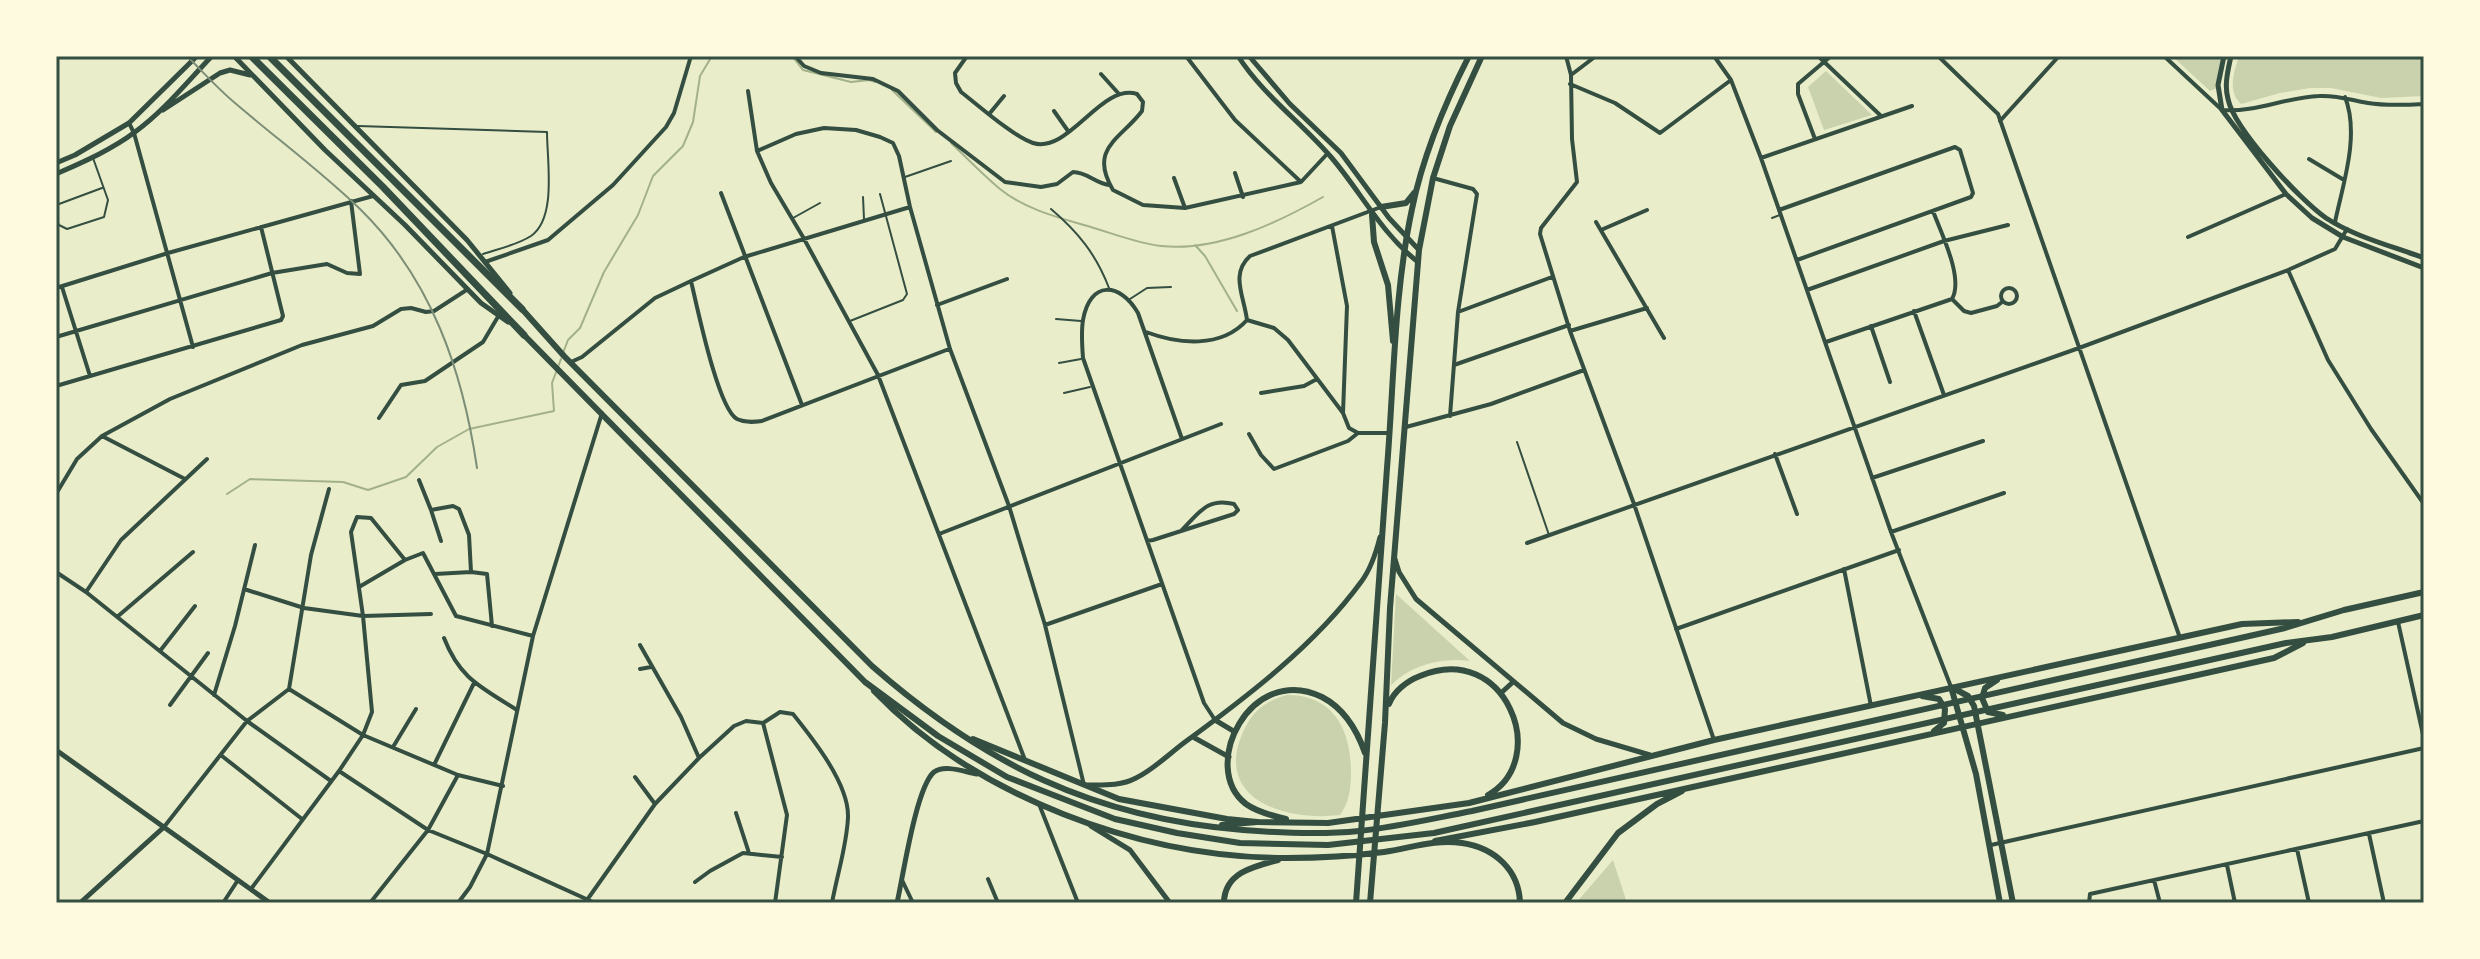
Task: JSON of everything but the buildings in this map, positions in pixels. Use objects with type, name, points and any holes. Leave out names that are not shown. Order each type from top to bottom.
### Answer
[{"type":"highway","points":[[251,56],[383,187],[524,335]]},
{"type":"highway","points":[[269,56],[522,309]]},
{"type":"main road","points":[[56,163],[129,123],[197,56]]},
{"type":"main road","points":[[56,174],[93,158],[134,133],[212,56]]},
{"type":"main road","points":[[234,56],[468,289],[524,335],[899,717],[931,743],[977,774],[1083,822],[1178,846],[1287,858]]},
{"type":"main road","points":[[287,56],[479,255],[564,356],[872,666],[906,696],[990,754],[1025,773],[1078,795],[1137,815],[1202,827],[1273,832],[1357,831],[1386,827],[1472,811],[2277,629],[2424,592]]},
{"type":"main road","points":[[1238,56],[1255,80],[1328,153],[1371,214],[1418,262]]},
{"type":"main road","points":[[1249,56],[1290,104],[1335,146],[1381,207],[1419,250]]},
{"type":"main road","points":[[1356,903],[1357,849],[1395,354],[1407,237],[1418,187],[1443,109],[1469,56]]},
{"type":"main road","points":[[1370,903],[1419,250],[1433,178],[1458,104],[1482,56]]},
{"type":"main road","points":[[2224,56],[2218,85],[2222,110],[2286,194],[2312,218],[2343,237],[2424,268]]},
{"type":"main road","points":[[2231,56],[2226,92],[2232,111],[2287,184],[2309,205],[2347,229],[2424,258]]},
{"type":"main road","points":[[155,115],[220,73],[237,71],[254,77]]},
{"type":"main road","points":[[1328,153],[1335,146]]},
{"type":"main road","points":[[1381,207],[1406,203],[1418,187]]},
{"type":"main road","points":[[1371,214],[1374,242],[1388,285],[1395,354]]},
{"type":"main road","points":[[1084,785],[1117,785],[1135,779],[1215,720],[1331,619],[1371,566],[1382,529]]},
{"type":"main road","points":[[1394,556],[1399,572],[1416,599],[1513,682],[1578,732],[1650,755]]},
{"type":"main road","points":[[1224,903],[1226,888],[1249,867],[1434,833],[2281,644],[2303,643],[2424,615]]},
{"type":"main road","points":[[1202,827],[1257,822],[1328,823],[1478,800],[1714,740],[2242,624],[2306,622]]},
{"type":"main road","points":[[865,682],[938,736],[1007,777],[1115,819],[1201,837],[1385,852],[2274,658],[2303,643]]},
{"type":"main road","points":[[1385,723],[1390,700],[1413,679],[1429,673],[1467,670],[1489,680],[1501,693],[1515,727],[1516,758],[1500,786],[1478,800]]},
{"type":"main road","points":[[2003,676],[1985,688],[1983,703],[1994,715],[2015,716]]},
{"type":"main road","points":[[1501,693],[1513,682]]},
{"type":"main road","points":[[1951,687],[1968,696],[1974,706],[2013,903]]},
{"type":"main road","points":[[1951,687],[1976,774],[2000,903]]},
{"type":"main road","points":[[1301,822],[1275,817],[1247,805],[1239,797],[1233,784],[1229,757],[1235,732],[1244,715],[1259,701],[1285,689],[1326,699],[1346,716],[1360,737],[1366,756]]},
{"type":"main road","points":[[1917,695],[1943,701],[1946,712],[1944,723],[1924,736]]},
{"type":"main road","points":[[1215,720],[1235,732]]},
{"type":"main road","points":[[958,733],[1119,799],[1257,822]]},
{"type":"main road","points":[[1193,737],[1229,757]]},
{"type":"main road","points":[[56,750],[270,903]]},
{"type":"main road","points":[[897,903],[918,807],[928,781],[942,769],[977,774]]},
{"type":"main road","points":[[1565,903],[1618,833],[1657,804],[1692,787]]},
{"type":"main road","points":[[1083,822],[1130,850],[1170,903]]},
{"type":"main road","points":[[80,903],[164,827]]},
{"type":"main road","points":[[1435,841],[1473,845],[1499,858],[1513,873],[1519,888],[1520,903]]},
{"type":"street","points":[[485,262],[548,240],[613,185],[666,127],[674,113],[691,56]]},
{"type":"street","points":[[795,56],[804,66],[821,73],[873,79],[891,86],[937,130],[1005,182],[1041,187],[1057,184],[1073,172],[1081,172],[1143,205],[1185,208],[1301,182],[1328,153]]},
{"type":"street","points":[[967,56],[955,73],[961,92],[1020,136],[1036,144],[1051,143],[1119,94],[1137,94],[1143,107],[1140,115],[1109,144],[1105,159],[1109,185]]},
{"type":"street","points":[[1186,56],[1235,120],[1301,182]]},
{"type":"street","points":[[1566,56],[1571,75],[1572,139],[1577,182],[1539,231],[1569,328],[1634,504],[1714,740]]},
{"type":"street","points":[[1571,75],[1596,56]]},
{"type":"street","points":[[1714,56],[1731,80],[1761,158],[1891,532],[1951,687]]},
{"type":"street","points":[[1818,56],[1880,116]]},
{"type":"street","points":[[1815,139],[1798,94],[1798,84],[1831,56]]},
{"type":"street","points":[[1938,56],[1992,105],[2000,121],[2180,638]]},
{"type":"street","points":[[1946,63],[1953,56]]},
{"type":"street","points":[[2000,121],[2059,56]]},
{"type":"street","points":[[2164,56],[2222,110],[2232,111],[2295,98],[2345,97],[2368,103],[2424,104]]},
{"type":"street","points":[[1101,74],[1119,94]]},
{"type":"street","points":[[1570,84],[1615,103],[1660,133],[1731,80]]},
{"type":"street","points":[[748,91],[757,151],[790,219],[803,237],[878,375],[1025,760]]},
{"type":"street","points":[[990,113],[1004,96]]},
{"type":"street","points":[[2335,222],[2351,125],[2345,97]]},
{"type":"street","points":[[1761,158],[1912,106]]},
{"type":"street","points":[[1054,111],[1068,131]]},
{"type":"street","points":[[129,123],[193,347]]},
{"type":"street","points":[[757,151],[796,134],[824,128],[856,130],[893,143],[950,349],[1009,506],[1045,625],[1084,785]]},
{"type":"street","points":[[1780,212],[1955,147],[1960,150],[1973,193],[1971,197],[1797,260]]},
{"type":"street","points":[[2309,159],[2344,180]]},
{"type":"street","points":[[1235,173],[1243,197]]},
{"type":"street","points":[[1174,178],[1185,208]]},
{"type":"street","points":[[1433,178],[1473,189],[1477,194],[1458,312],[1450,416]]},
{"type":"street","points":[[721,193],[802,405]]},
{"type":"street","points":[[2188,237],[2286,194]]},
{"type":"street","points":[[90,376],[59,287],[373,196]]},
{"type":"street","points":[[56,337],[272,273],[327,264],[347,273],[362,274],[351,201]]},
{"type":"street","points":[[571,362],[582,357],[655,298],[691,281],[744,257],[803,237],[910,207]]},
{"type":"street","points":[[1247,320],[1239,287],[1239,272],[1250,256],[1371,214],[1381,207]]},
{"type":"street","points":[[1601,230],[1647,210]]},
{"type":"street","points":[[1825,342],[1952,299],[1957,291],[1956,278],[1933,211]]},
{"type":"street","points":[[1596,222],[1664,338]]},
{"type":"street","points":[[1807,290],[1944,241],[2008,225]]},
{"type":"street","points":[[1332,226],[1347,306],[1343,413]]},
{"type":"street","points":[[56,386],[283,318],[261,227]]},
{"type":"street","points":[[1527,543],[2079,348],[2288,270],[2335,249],[2347,229]]},
{"type":"street","points":[[2288,270],[2328,360],[2371,429],[2424,504]]},
{"type":"street","points":[[1458,312],[1552,277]]},
{"type":"street","points":[[937,305],[1007,279]]},
{"type":"street","points":[[691,281],[723,401],[737,419],[749,423],[762,421],[950,349]]},
{"type":"street","points":[[56,494],[77,459],[102,436],[170,399],[302,345],[373,326],[401,309],[434,311],[468,289]]},
{"type":"street","points":[[2004,289],[2014,290],[2017,297],[2015,302],[2010,305],[2002,302],[2004,289]]},
{"type":"street","points":[[1182,439],[1146,332],[1130,299],[1120,291],[1098,291],[1090,299],[1082,321],[1083,358],[1204,703],[1215,720]]},
{"type":"street","points":[[1952,299],[1964,311],[1971,313],[2002,302]]},
{"type":"street","points":[[1454,365],[1569,328],[1647,308]]},
{"type":"street","points":[[1914,311],[1944,396]]},
{"type":"street","points":[[379,418],[401,385],[425,381],[483,342],[499,315]]},
{"type":"street","points":[[1146,332],[1198,343],[1239,328],[1247,320]]},
{"type":"street","points":[[1247,320],[1274,328],[1288,340],[1343,413],[1349,428],[1358,433],[1390,433]]},
{"type":"street","points":[[1871,326],[1890,382]]},
{"type":"street","points":[[1406,427],[1450,416],[1584,370]]},
{"type":"street","points":[[1261,393],[1304,386],[1317,379]]},
{"type":"street","points":[[458,903],[487,854],[533,636],[602,413]]},
{"type":"street","points":[[939,534],[1221,424]]},
{"type":"street","points":[[1249,434],[1261,455],[1274,469],[1348,441],[1358,433]]},
{"type":"street","points":[[102,436],[185,479]]},
{"type":"street","points":[[1872,478],[1983,441]]},
{"type":"street","points":[[1775,454],[1797,514]]},
{"type":"street","points":[[86,592],[121,540],[207,459]]},
{"type":"street","points":[[419,480],[441,541]]},
{"type":"street","points":[[164,827],[247,721],[289,689],[311,555],[329,489]]},
{"type":"street","points":[[1891,532],[2004,493]]},
{"type":"street","points":[[1146,542],[1181,531],[1234,514],[1238,510],[1234,504],[1221,501],[1212,503],[1181,531]]},
{"type":"street","points":[[431,510],[453,506],[459,509],[469,535],[471,572]]},
{"type":"street","points":[[251,889],[339,771],[363,735],[372,712],[351,532],[357,517],[371,518],[405,560]]},
{"type":"street","points":[[214,695],[255,545]]},
{"type":"street","points":[[1676,629],[1899,550]]},
{"type":"street","points":[[117,617],[193,552]]},
{"type":"street","points":[[359,587],[422,552],[456,616],[533,636]]},
{"type":"street","points":[[1844,569],[1871,706]]},
{"type":"street","points":[[56,572],[86,592],[247,721],[331,781]]},
{"type":"street","points":[[434,575],[487,574],[492,626]]},
{"type":"street","points":[[1045,625],[1162,584]]},
{"type":"street","points":[[244,589],[304,608],[363,616],[431,614]]},
{"type":"street","points":[[160,652],[195,606]]},
{"type":"street","points":[[2398,622],[2424,739]]},
{"type":"street","points":[[444,638],[453,660],[474,683],[517,710]]},
{"type":"street","points":[[640,645],[681,717],[699,758]]},
{"type":"street","points":[[170,705],[208,653]]},
{"type":"street","points":[[640,669],[651,667]]},
{"type":"street","points":[[434,765],[474,683]]},
{"type":"street","points":[[289,689],[363,735],[458,775],[503,786]]},
{"type":"street","points":[[393,747],[416,709]]},
{"type":"street","points":[[587,900],[655,804],[699,758],[734,726],[746,721],[763,723],[780,712],[793,714],[815,741],[834,773],[847,805],[847,826],[832,903]]},
{"type":"street","points":[[763,723],[787,815],[775,903]]},
{"type":"street","points":[[1988,845],[2424,748]]},
{"type":"street","points":[[221,755],[302,819]]},
{"type":"street","points":[[339,771],[428,830],[595,903]]},
{"type":"street","points":[[370,903],[428,830],[458,775]]},
{"type":"street","points":[[635,777],[655,804]]},
{"type":"street","points":[[1039,804],[1078,903]]},
{"type":"street","points":[[736,813],[749,853]]},
{"type":"street","points":[[2088,901],[2090,894],[2424,821]]},
{"type":"street","points":[[2369,834],[2384,903]]},
{"type":"street","points":[[2297,849],[2309,903]]},
{"type":"street","points":[[695,882],[733,858],[749,853],[782,857]]},
{"type":"street","points":[[2227,865],[2235,903]]},
{"type":"street","points":[[988,879],[998,903]]},
{"type":"street","points":[[223,903],[238,880]]},
{"type":"street","points":[[902,880],[913,903]]},
{"type":"street","points":[[2154,880],[2160,903]]},
{"type":"lane","points":[[353,126],[547,132],[548,204],[543,222],[523,240],[479,255]]},
{"type":"lane","points":[[56,217],[59,225],[67,229],[104,217],[108,200],[93,158]]},
{"type":"lane","points":[[904,178],[951,161]]},
{"type":"lane","points":[[1759,182],[1768,179]]},
{"type":"lane","points":[[56,207],[104,188]]},
{"type":"lane","points":[[849,321],[903,300],[907,294],[880,194]]},
{"type":"lane","points":[[863,197],[864,220]]},
{"type":"lane","points":[[790,219],[820,203]]},
{"type":"lane","points":[[1051,209],[1072,226],[1089,246],[1099,261],[1109,289]]},
{"type":"lane","points":[[1772,218],[1780,212]]},
{"type":"lane","points":[[1130,299],[1147,288],[1171,287]]},
{"type":"lane","points":[[1056,319],[1082,321]]},
{"type":"lane","points":[[1059,363],[1083,358]]},
{"type":"lane","points":[[1064,393],[1092,386]]},
{"type":"lane","points":[[1517,442],[1549,535]]},
{"type":"green space","points":[[2172,56],[2224,56],[2217,88],[2210,91]]},
{"type":"green space","points":[[2239,56],[2424,56],[2424,96],[2381,98],[2331,88],[2310,88],[2241,104],[2233,87]]},
{"type":"green space","points":[[1826,71],[1872,115],[1824,130],[1808,87]]},
{"type":"green space","points":[[1396,594],[1470,661],[1449,660],[1428,664],[1408,672],[1391,685]]},
{"type":"green space","points":[[1287,695],[1317,701],[1328,708],[1343,729],[1348,743],[1351,779],[1340,815],[1318,816],[1276,809],[1258,800],[1245,788],[1237,772],[1237,752],[1249,721],[1262,706]]},
{"type":"green space","points":[[1613,860],[1627,903],[1576,903]]},
{"type":"waterway","points":[[563,353],[568,340],[580,328],[604,272],[638,215],[653,176],[683,146],[693,122],[700,76],[712,56]]},
{"type":"waterway","points":[[792,56],[803,70],[851,82],[875,82]]},
{"type":"waterway","points":[[892,90],[936,132]]},
{"type":"waterway","points":[[951,143],[1000,189],[1029,207],[1122,237],[1161,246],[1203,245],[1246,234],[1323,197]]},
{"type":"waterway","points":[[1195,245],[1205,256],[1237,311]]},
{"type":"waterway","points":[[227,494],[250,479],[343,482],[368,490],[406,477],[437,447],[469,429],[554,411],[552,383],[561,359]]},
{"type":"railway","points":[[187,56],[229,98],[361,210],[407,266],[425,297],[453,363],[477,468]]}]
